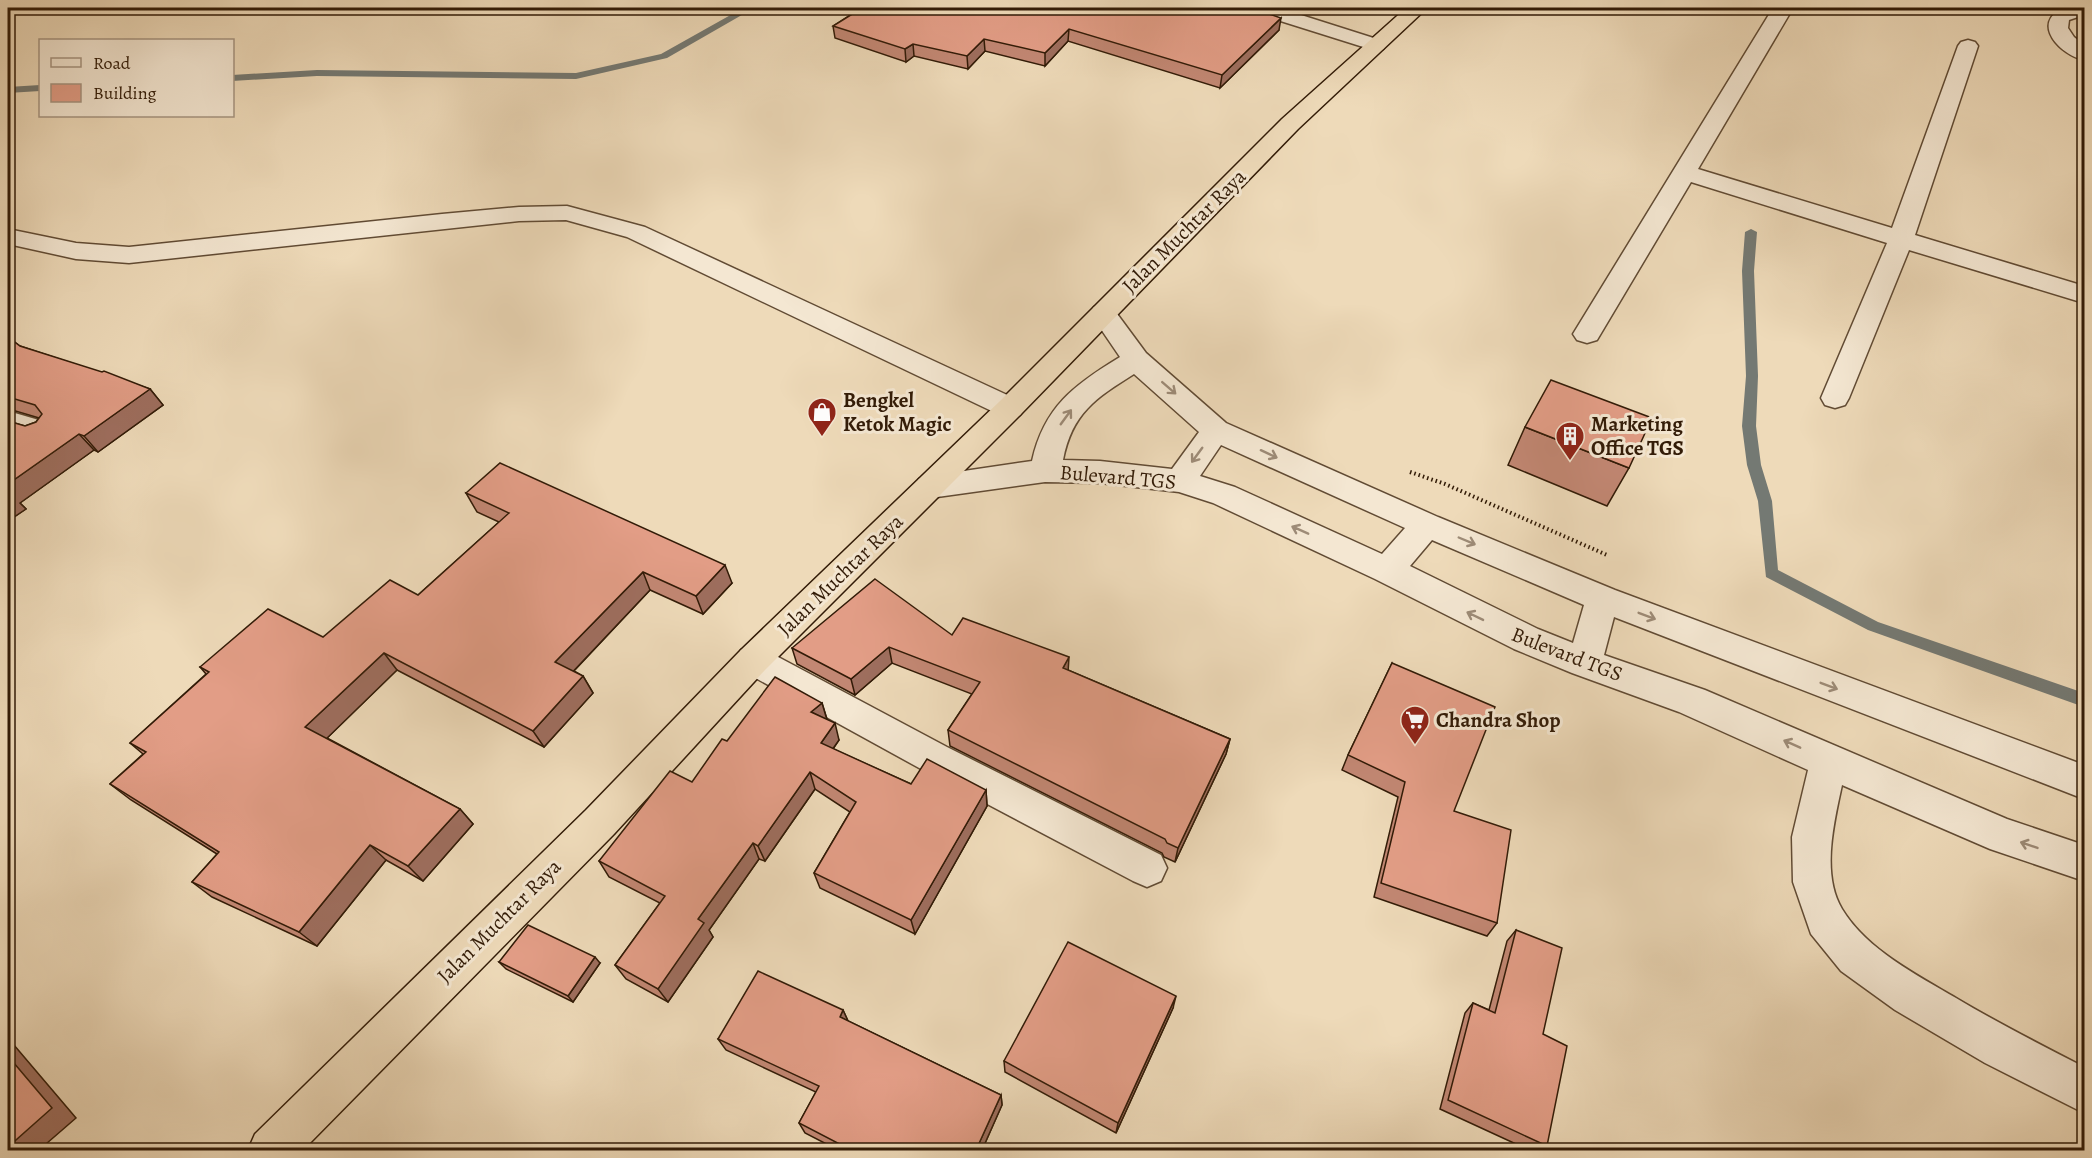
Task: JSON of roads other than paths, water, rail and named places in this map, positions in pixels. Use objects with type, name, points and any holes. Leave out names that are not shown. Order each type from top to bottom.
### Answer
[{"type":"highway","name":"Jalan Muchtar Raya","points":[[271,1150],[600,822],[753,660],[930,488],[1290,124],[1417,8]]},
{"type":"street","points":[[1215,8],[1273,12],[1376,45]]},
{"type":"street","points":[[1587,334],[1783,8]]},
{"type":"street","points":[[2079,9],[2067,13],[2059,19],[2056,26],[2058,33],[2066,42],[2085,54]]},
{"type":"street","points":[[1835,398],[1901,239],[1968,46]]},
{"type":"street","points":[[1684,172],[2085,295]]},
{"type":"street","points":[[8,237],[76,251],[129,255],[431,222],[519,214],[567,213],[636,232],[1010,408]]},
{"type":"street","points":[[1103,313],[1137,360],[1216,430],[1427,525],[1603,599],[2085,782]]},
{"type":"street","name":"Bulevard TGS","points":[[1045,471],[1055,433],[1068,413],[1106,378],[1137,360]]},
{"type":"street","points":[[8,421],[39,430]]},
{"type":"street","points":[[1180,481],[1216,430]]},
{"type":"street","name":"Bulevard TGS","points":[[930,488],[1005,475],[1045,471],[1100,472],[1180,481],[1224,495],[1387,570],[1472,614],[1584,663],[1692,701],[1932,807],[2004,836],[2085,863]]},
{"type":"street","points":[[1387,570],[1427,525]]},
{"type":"street","points":[[1584,663],[1603,599]]},
{"type":"street","points":[[753,660],[934,758],[1147,867]]},
{"type":"street","points":[[1829,760],[1811,837],[1813,882],[1825,920],[1856,957],[1910,995],[2000,1048],[2085,1091]]},
{"type":"waterway","points":[[234,78],[317,73],[576,76],[664,56],[749,8]]},
{"type":"waterway","points":[[8,90],[39,88]]},
{"type":"waterway","points":[[1751,232],[1748,271],[1752,376],[1749,426],[1754,465],[1765,501],[1771,573],[1873,626],[2084,700]]},
{"type":"place","name":"Bengkel Ketok Magic","points":[[822,438]]},
{"type":"place","name":"Marketing Office TGS","points":[[1570,462]]},
{"type":"place","name":"Chandra Shop","points":[[1415,746]]}]
